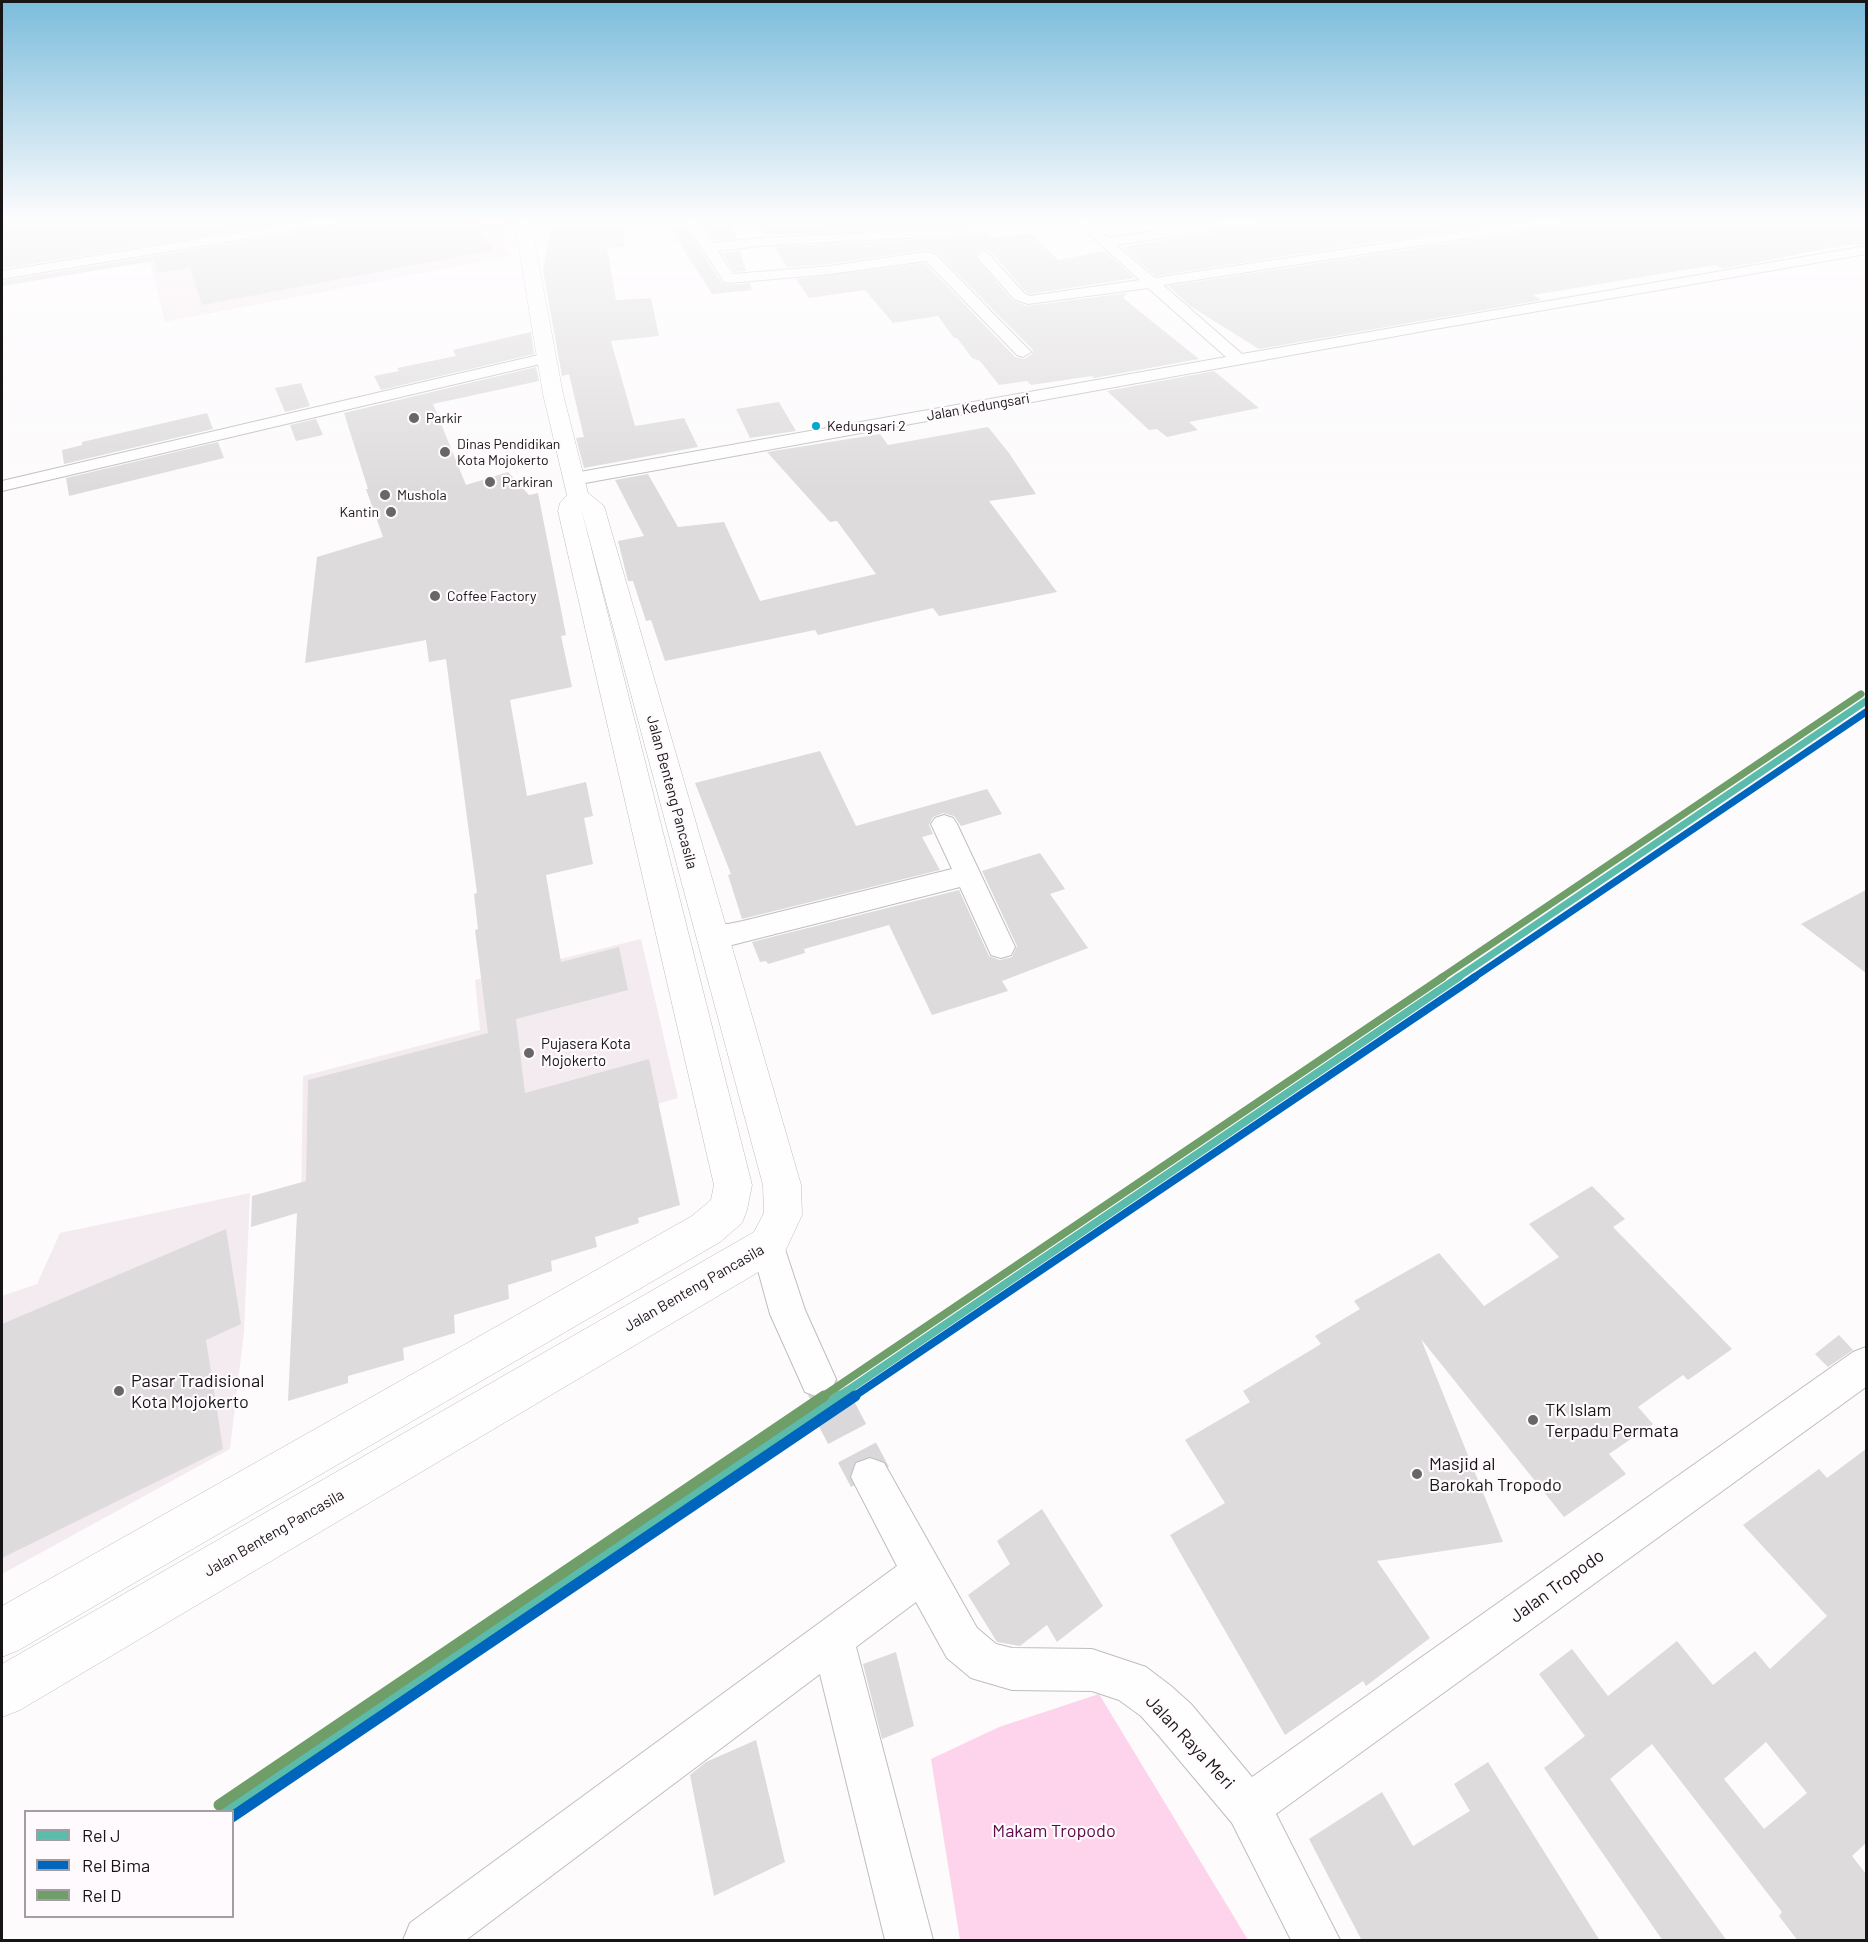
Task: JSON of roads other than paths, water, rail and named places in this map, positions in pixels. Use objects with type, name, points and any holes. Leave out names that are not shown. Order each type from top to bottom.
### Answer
[{"type":"street","name":"Jalan Benteng Pancasila","points":[[2,1633],[706,1229],[728,1210],[733,1185],[693,939],[650,712],[593,506],[576,488],[553,394],[538,309]]},
{"type":"street","points":[[981,309],[1023,352]]},
{"type":"street","points":[[1180,309],[1239,360]]},
{"type":"street","name":"Jalan Kedungsari","points":[[576,488],[1239,360],[1532,309]]},
{"type":"street","points":[[2,486],[547,358]]},
{"type":"street","name":"Jalan Benteng Pancasila","points":[[2,1692],[768,1245],[783,1215],[782,1185],[693,939],[620,718],[569,511],[576,488]]},
{"type":"street","points":[[620,718],[650,712]]},
{"type":"street","points":[[944,824],[1001,947]]},
{"type":"street","points":[[693,939],[743,932],[967,875]]},
{"type":"street","points":[[768,1245],[788,1314],[818,1378]]},
{"type":"street","name":"Jalan Tropodo","points":[[1248,1807],[1866,1365]]},
{"type":"street","name":"Jalan Raya Meri","points":[[870,1478],[962,1643],[986,1663],[1012,1670],[1092,1670],[1131,1682],[1156,1701],[1248,1807],[1316,1941]]},
{"type":"street","points":[[427,1941],[921,1573]]},
{"type":"street","points":[[833,1640],[909,1941]]},
{"type":"tunnel","points":[[818,1379],[828,1397]]},
{"type":"tunnel","points":[[827,1396],[870,1477]]},
{"type":"rail line","name":"D","points":[[219,1805],[1861,694]]},
{"type":"rail line","name":"J","points":[[228,1810],[1866,701]]},
{"type":"rail line","name":"Bima","points":[[234,1816],[1866,712]]},
{"type":"place","name":"Parkir","points":[[414,418]]},
{"type":"place","name":"Kedungsari 2","points":[[816,426]]},
{"type":"place","name":"Dinas Pendidikan Kota Mojokerto","points":[[445,452]]},
{"type":"place","name":"Parkiran","points":[[490,482]]},
{"type":"place","name":"Mushola","points":[[385,495]]},
{"type":"place","name":"Kantin","points":[[391,512]]},
{"type":"place","name":"Coffee Factory","points":[[435,596]]},
{"type":"place","name":"Pujasera Kota Mojokerto","points":[[529,1053]]},
{"type":"place","name":"Pasar Tradisional Kota Mojokerto","points":[[119,1391]]},
{"type":"place","name":"TK Islam Terpadu Permata","points":[[1533,1420]]},
{"type":"place","name":"Masjid al Barokah Tropodo","points":[[1417,1474]]},
{"type":"park label","name":"Makam Tropodo","points":[[1054,1831]]}]
